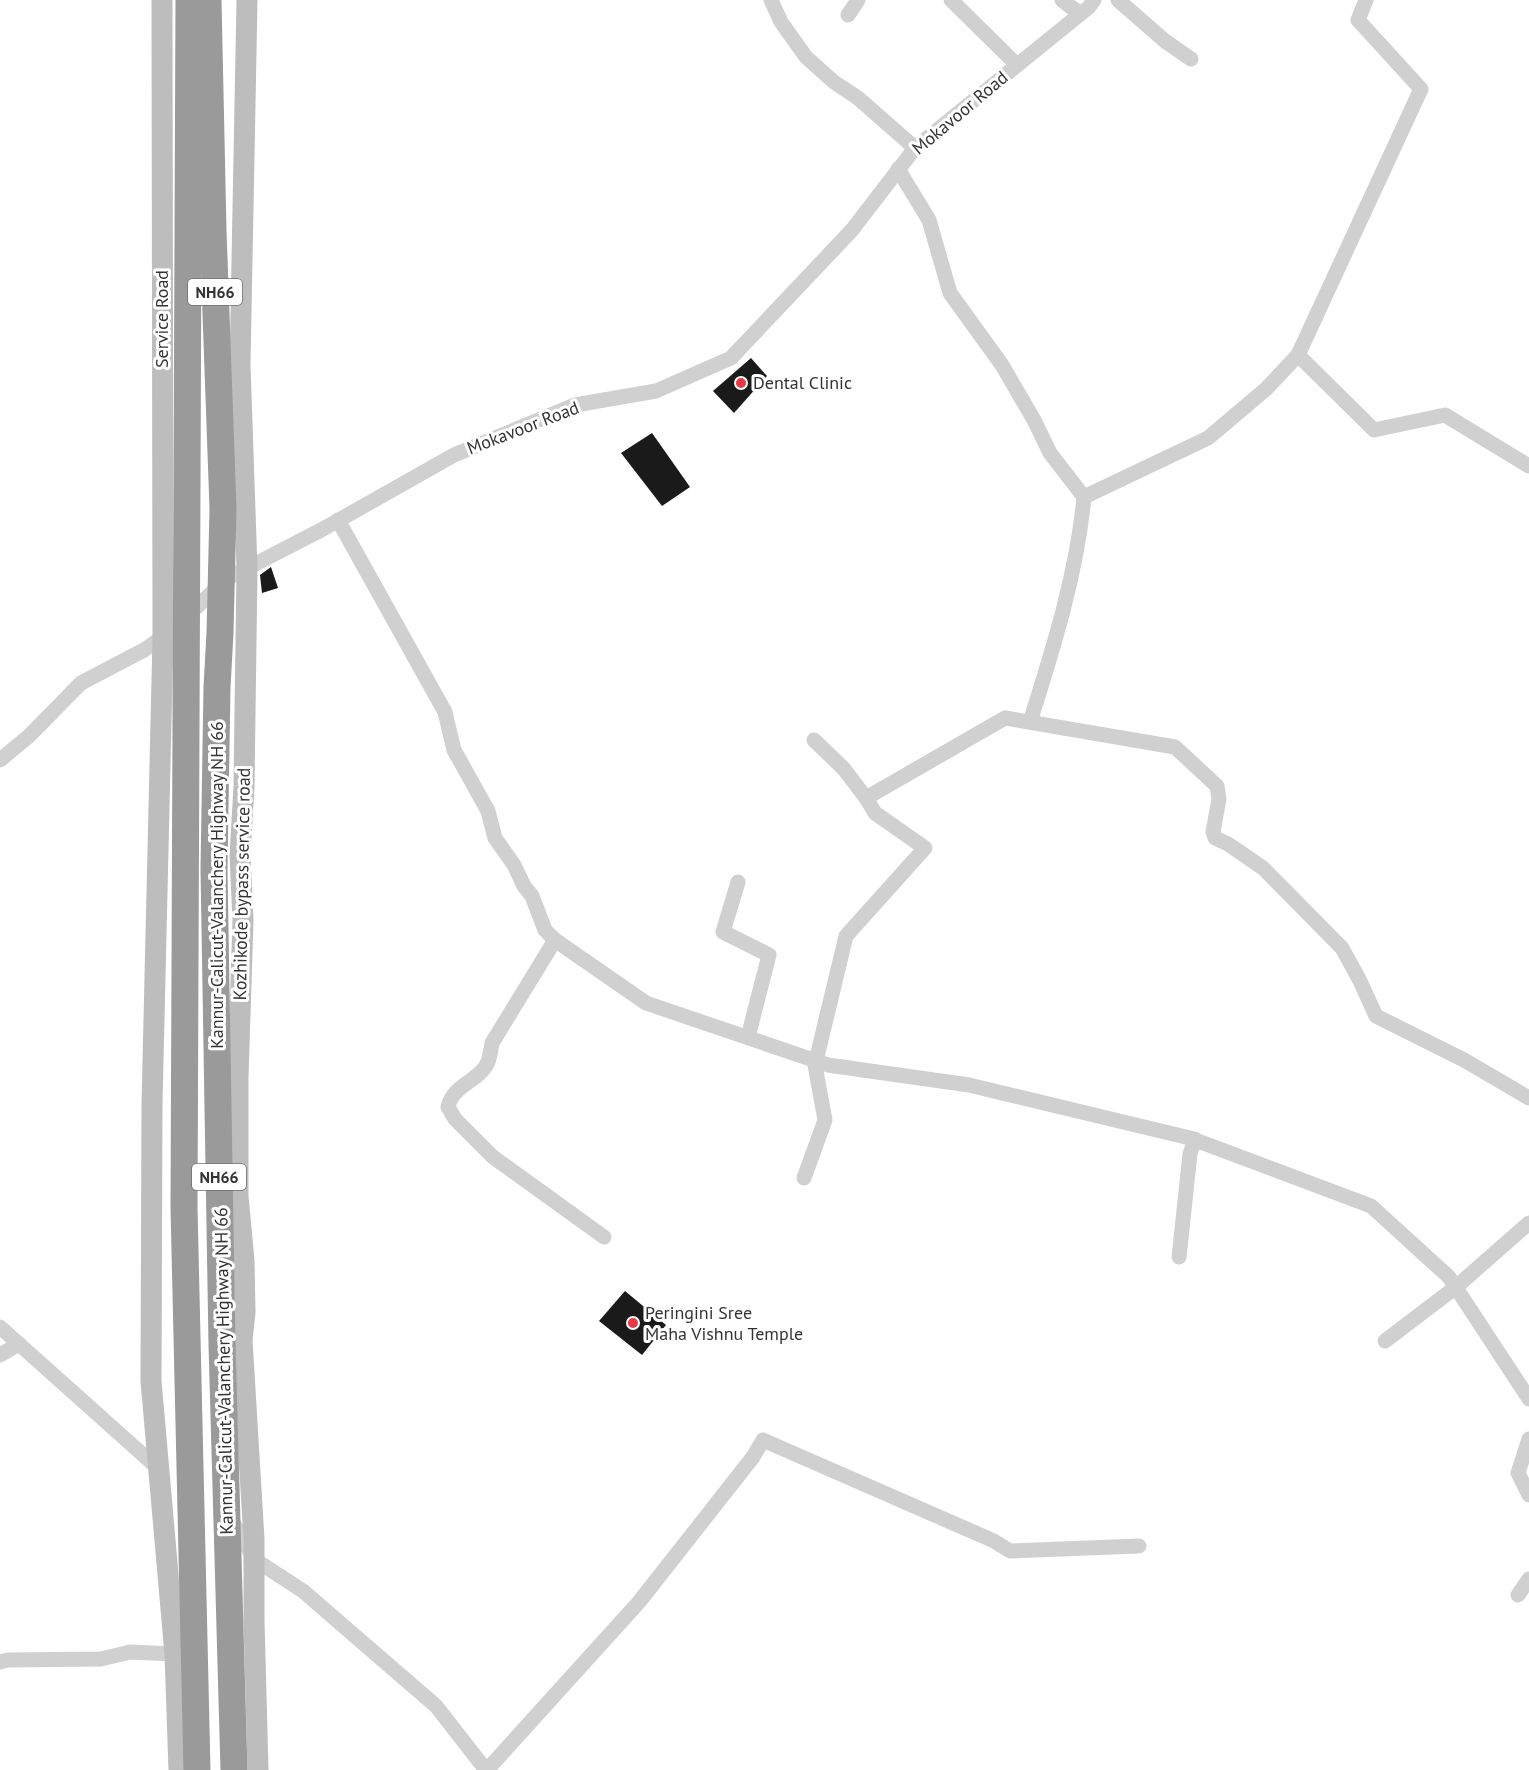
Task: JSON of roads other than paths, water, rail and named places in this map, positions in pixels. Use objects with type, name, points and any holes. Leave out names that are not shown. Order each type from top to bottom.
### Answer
[{"type":"highway","points":[[189,0],[184,1208],[197,1770]]},
{"type":"highway","name":"Kannur-Calicut-Valanchery Highway NH 66","points":[[208,0],[223,509],[214,869],[222,1334],[234,1770]]},
{"type":"street","name":"Service Road","points":[[162,0],[163,638],[152,1104],[151,1381],[176,1654],[179,1770]]},
{"type":"street","name":"Kozhikode bypass service road","points":[[247,0],[240,365],[248,569],[244,786],[240,856],[243,920],[238,1078],[238,1196],[244,1261],[245,1312],[242,1340],[254,1559]]},
{"type":"street","points":[[771,0],[781,22],[806,57],[834,82],[858,98],[915,148]]},
{"type":"street","points":[[848,15],[858,0]]},
{"type":"street","points":[[951,0],[1017,65]]},
{"type":"street","points":[[1062,0],[1080,14]]},
{"type":"street","name":"Mokavoor Road","points":[[0,760],[29,736],[81,683],[163,638],[221,584],[454,455],[574,405],[656,391],[731,358],[852,230],[915,148],[1080,14],[1094,0]]},
{"type":"street","points":[[1118,0],[1191,59]]},
{"type":"street","points":[[1084,497],[1209,438],[1266,389],[1298,355],[1421,90],[1358,20],[1366,0]]},
{"type":"street","points":[[898,169],[929,220],[950,293],[1002,365],[1050,453],[1084,497],[1082,522],[1056,638],[1030,722]]},
{"type":"street","points":[[1298,355],[1374,430],[1445,415],[1529,466]]},
{"type":"street","points":[[338,520],[445,712],[454,750],[488,812],[495,838],[532,896],[545,930],[555,940],[646,1003],[828,1065],[969,1085],[1195,1139],[1371,1206],[1449,1277],[1529,1399]]},
{"type":"street","points":[[866,798],[1005,718],[1175,747],[1217,786],[1219,799],[1213,832],[1215,838],[1228,844],[1263,868],[1342,948],[1376,1016],[1464,1060],[1529,1098]]},
{"type":"street","points":[[804,1178],[825,1120],[815,1060],[846,936],[925,848],[875,813],[844,769],[814,740]]},
{"type":"street","points":[[738,882],[723,932],[769,955],[748,1038]]},
{"type":"street","points":[[555,940],[492,1043],[488,1062],[470,1082],[456,1090],[450,1097],[448,1107],[455,1119],[493,1157],[604,1237]]},
{"type":"street","points":[[1179,1257],[1190,1154],[1195,1139]]},
{"type":"street","points":[[1385,1341],[1456,1287],[1529,1223]]},
{"type":"street","points":[[0,1328],[160,1470]]},
{"type":"street","points":[[0,1356],[19,1344]]},
{"type":"street","points":[[1529,1439],[1518,1473],[1529,1495]]},
{"type":"street","points":[[228,1514],[254,1559],[303,1592],[436,1706],[486,1770],[639,1602],[753,1457],[763,1440],[994,1541],[1010,1551],[1138,1546]]},
{"type":"street","points":[[254,1559],[258,1770]]},
{"type":"street","points":[[1518,1595],[1529,1579]]},
{"type":"street","points":[[0,1662],[101,1659],[130,1652],[176,1654]]},
{"type":"place","name":"Dental Clinic","points":[[741,383]]},
{"type":"place","name":"Peringini Sree Maha Vishnu Temple","points":[[633,1323]]}]
